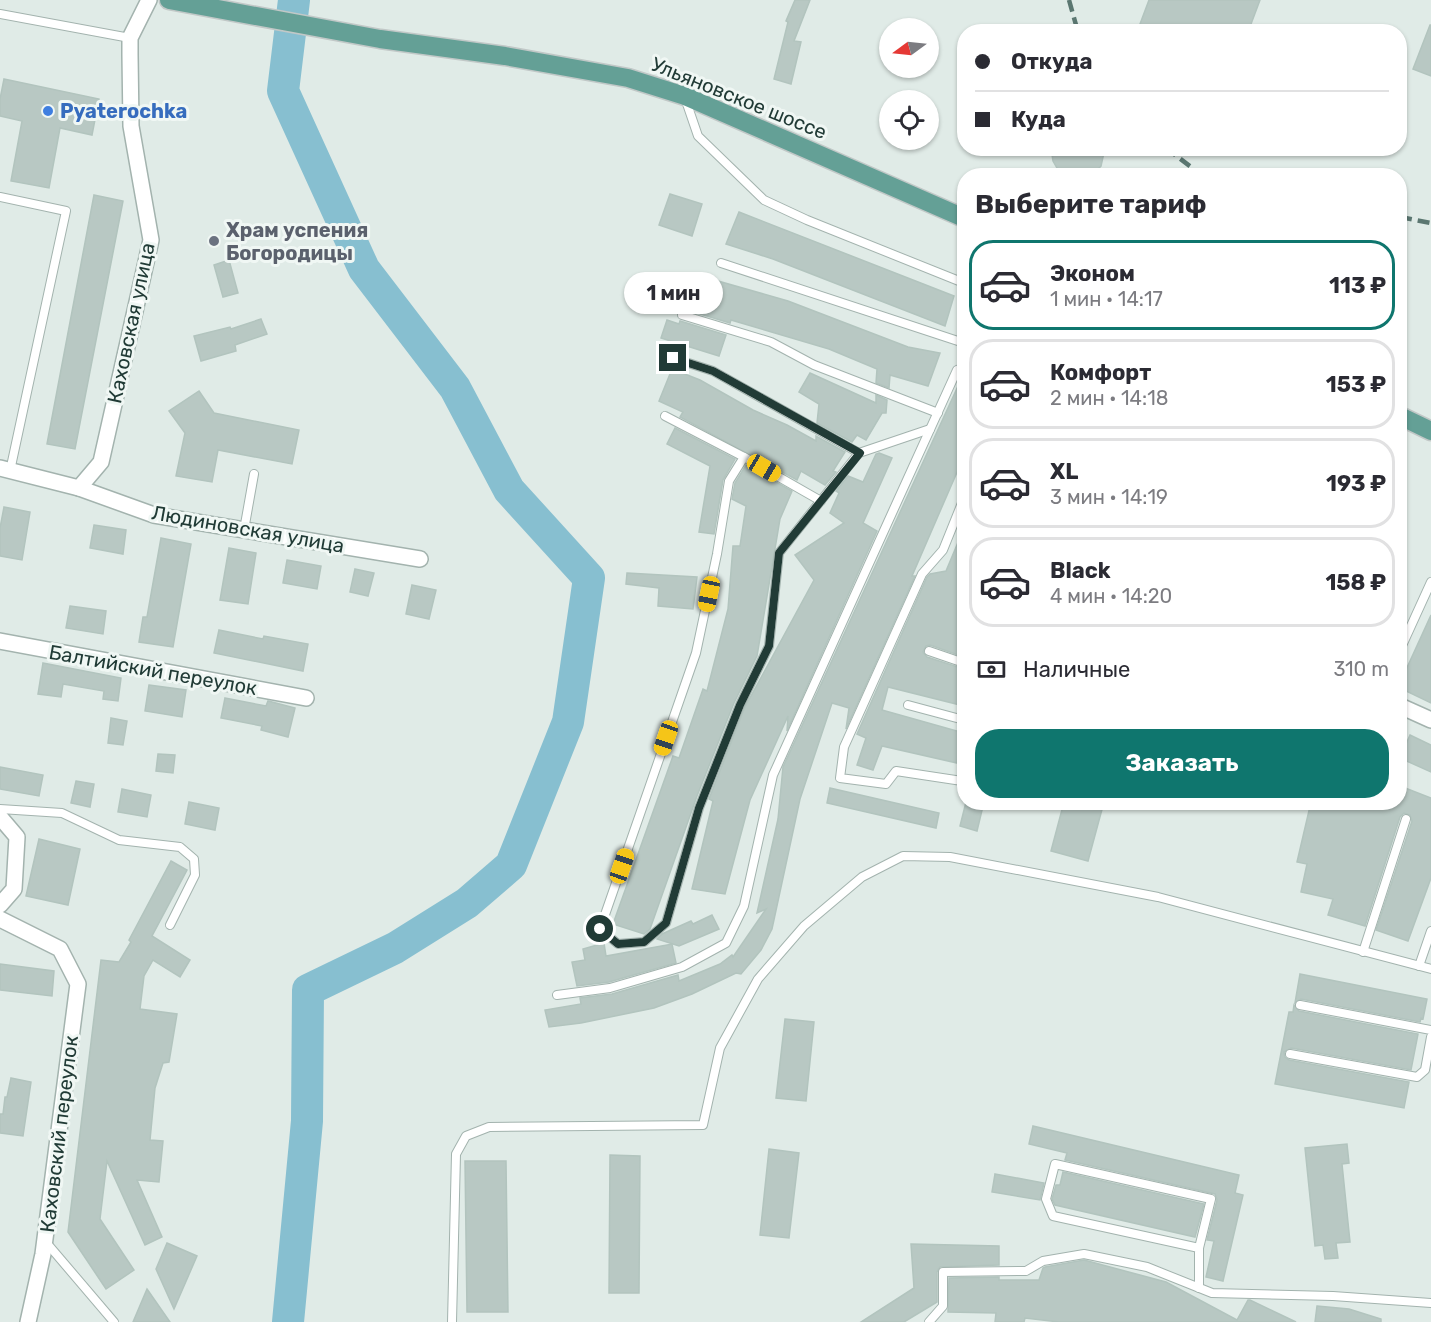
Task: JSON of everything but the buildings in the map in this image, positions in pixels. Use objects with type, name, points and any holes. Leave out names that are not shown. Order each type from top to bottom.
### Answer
[{"type":"main road","name":"Ульяновское шоссе","points":[[169,0],[380,39],[505,56],[628,78],[685,96],[957,215]]},
{"type":"main road","points":[[1407,419],[1431,431]]},
{"type":"street","name":"Каховская улица","points":[[79,488],[101,462],[151,240],[131,126],[130,38],[149,0]]},
{"type":"street","points":[[5,469],[79,488]]},
{"type":"street","name":"Людиновская улица","points":[[79,488],[154,515],[420,560]]},
{"type":"street","name":"Балтийский переулок","points":[[0,641],[306,698]]},
{"type":"street","points":[[1407,709],[1431,720]]},
{"type":"street","points":[[0,817],[17,837],[14,889],[0,905]]},
{"type":"street","name":"Каховский переулок","points":[[0,919],[60,949],[78,984],[45,1241],[28,1322]]},
{"type":"lane","points":[[0,14],[130,38]]},
{"type":"lane","points":[[685,96],[698,136],[764,200],[807,220],[957,280]]},
{"type":"lane","points":[[0,197],[66,211],[5,469]]},
{"type":"lane","points":[[721,262],[957,341]]},
{"type":"lane","points":[[682,315],[771,342],[814,365],[938,412]]},
{"type":"lane","points":[[673,358],[713,371],[860,453]]},
{"type":"lane","points":[[557,995],[610,988],[682,967],[726,943],[744,906],[773,775],[957,370]]},
{"type":"lane","points":[[665,416],[821,501]]},
{"type":"lane","points":[[744,457],[729,481],[717,554],[696,653],[600,929],[618,944],[644,942],[666,923],[699,808],[740,705],[769,646],[779,553],[860,453],[930,429]]},
{"type":"lane","points":[[244,530],[254,474]]},
{"type":"lane","points":[[957,515],[943,550],[922,574],[844,747],[840,778],[886,784],[896,771],[957,780]]},
{"type":"lane","points":[[1407,635],[1431,582]]},
{"type":"lane","points":[[929,651],[957,661]]},
{"type":"lane","points":[[909,705],[957,718]]},
{"type":"lane","points":[[0,809],[62,813],[119,840],[180,847],[194,860],[195,875],[170,925]]},
{"type":"lane","points":[[1363,952],[1406,819]]},
{"type":"lane","points":[[452,1322],[456,1154],[466,1136],[489,1127],[703,1125],[720,1048],[758,979],[804,926],[862,877],[903,856],[950,857],[1158,897],[1431,969]]},
{"type":"lane","points":[[1419,966],[1431,931]]},
{"type":"lane","points":[[1300,1005],[1431,1030]]},
{"type":"lane","points":[[1290,1054],[1417,1077],[1425,1070],[1431,1037]]},
{"type":"lane","points":[[1198,1248],[1053,1216],[1046,1199],[1055,1164],[1211,1199],[1198,1248],[1199,1288]]},
{"type":"lane","points":[[45,1241],[114,1322]]},
{"type":"lane","points":[[929,1322],[943,1306],[943,1272],[1026,1271],[1043,1261],[1084,1254],[1147,1267],[1212,1293],[1333,1296],[1431,1303]]},
{"type":"waterway","points":[[288,1322],[307,1121],[308,990],[395,948],[467,903],[511,865],[568,722],[589,578],[509,490],[455,388],[364,269],[283,91],[294,0]]},
{"type":"railway","points":[[1069,0],[1076,24]]},
{"type":"railway","points":[[1177,156],[1192,168]]},
{"type":"railway","points":[[1407,218],[1431,223]]},
{"type":"place","name":"Pyaterochka","points":[[48,111]]},
{"type":"place","name":"Храм успения Богородицы","points":[[214,241]]},
{"type":"route","points":[[600,929],[618,944],[644,942],[666,923],[699,808],[740,705],[769,646],[779,553],[860,453],[713,371],[673,358]]}]
